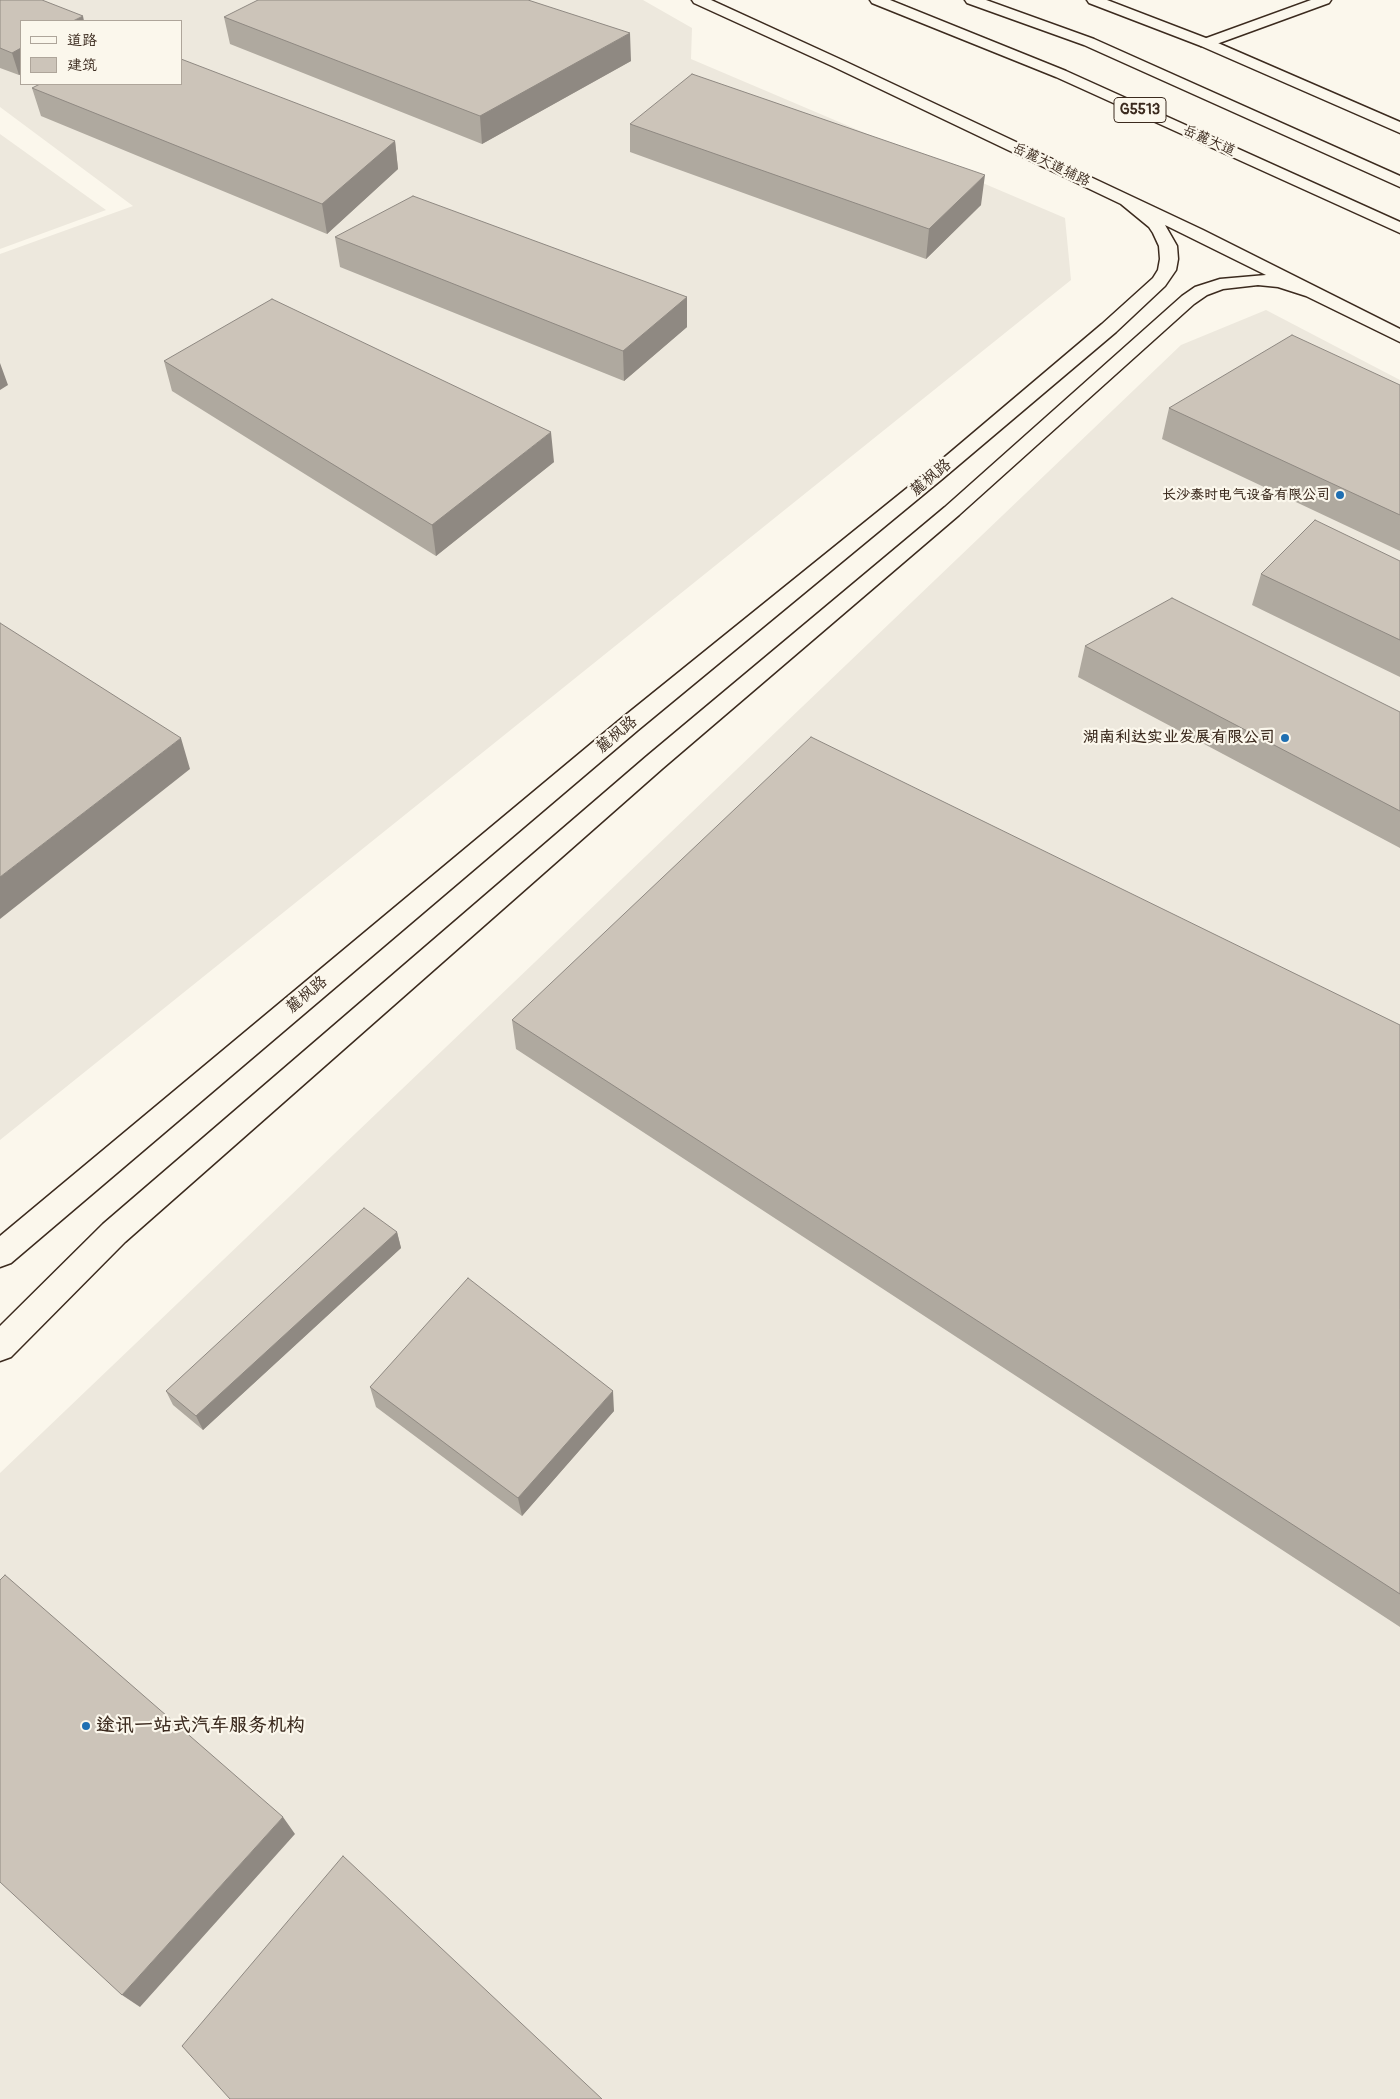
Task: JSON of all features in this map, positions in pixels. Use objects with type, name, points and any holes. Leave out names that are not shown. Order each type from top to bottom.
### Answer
[{"type":"main road","name":"岳麓大道辅路","points":[[699,0],[837,63],[1127,201],[1319,294],[1400,336]]},
{"type":"main road","name":"岳麓大道","points":[[877,0],[1061,74],[1400,228]]},
{"type":"main road","name":"G5513","points":[[972,0],[1089,42],[1400,182]]},
{"type":"main road","points":[[1094,0],[1206,43],[1400,128]]},
{"type":"main road","points":[[1206,43],[1324,0]]},
{"type":"main road","name":"麓枫路","points":[[0,1254],[630,724],[934,476],[1109,328],[1159,282],[1167,270],[1169,260],[1168,246],[1155,223],[1127,201]]},
{"type":"main road","points":[[0,1347],[121,1227],[655,762],[952,511],[1188,300],[1201,291],[1220,284],[1258,280],[1280,282],[1319,294]]},
{"type":"shaded area","points":[[0,0],[643,0],[692,28],[691,59],[1065,218],[1071,280],[0,1140],[0,254],[133,206],[0,107]]},
{"type":"shaded area","points":[[0,134],[106,210],[0,249]]},
{"type":"shaded area","points":[[1266,310],[1400,380],[1400,2099],[0,2099],[0,1473],[1181,345]]},
{"type":"building","points":[[0,0],[42,0],[83,16],[75,20],[20,20],[20,49],[12,53],[0,48]]},
{"type":"building","points":[[258,0],[528,0],[630,33],[480,116],[224,17]]},
{"type":"building","points":[[182,59],[395,141],[322,204],[32,88],[38,85],[182,85]]},
{"type":"building","points":[[692,74],[985,175],[929,229],[630,124]]},
{"type":"building","points":[[413,196],[687,297],[623,351],[335,237]]},
{"type":"building","points":[[272,299],[551,432],[432,525],[164,361]]},
{"type":"building","name":"长沙泰时电气设备有限公司","points":[[1292,335],[1400,385],[1400,515],[1169,408]]},
{"type":"building","points":[[1315,520],[1400,561],[1400,640],[1261,574]]},
{"type":"building","points":[[1172,598],[1400,712],[1400,811],[1085,646]]},
{"type":"building","points":[[0,623],[181,738],[0,877]]},
{"type":"building","points":[[811,737],[1400,1025],[1400,1594],[512,1020]]},
{"type":"building","points":[[364,1208],[397,1232],[196,1416],[166,1391]]},
{"type":"building","points":[[468,1278],[613,1391],[518,1498],[370,1387]]},
{"type":"building","name":"途讯一站式汽车服务机构","points":[[5,1575],[283,1817],[122,1995],[0,1882],[0,1580]]},
{"type":"building","points":[[343,1856],[602,2099],[230,2099],[182,2046]]},
{"type":"place","name":"长沙泰时电气设备有限公司","points":[[1340,495]]},
{"type":"place","name":"湖南利达实业发展有限公司","points":[[1285,738]]},
{"type":"place","name":"途讯一站式汽车服务机构","points":[[86,1726]]}]
